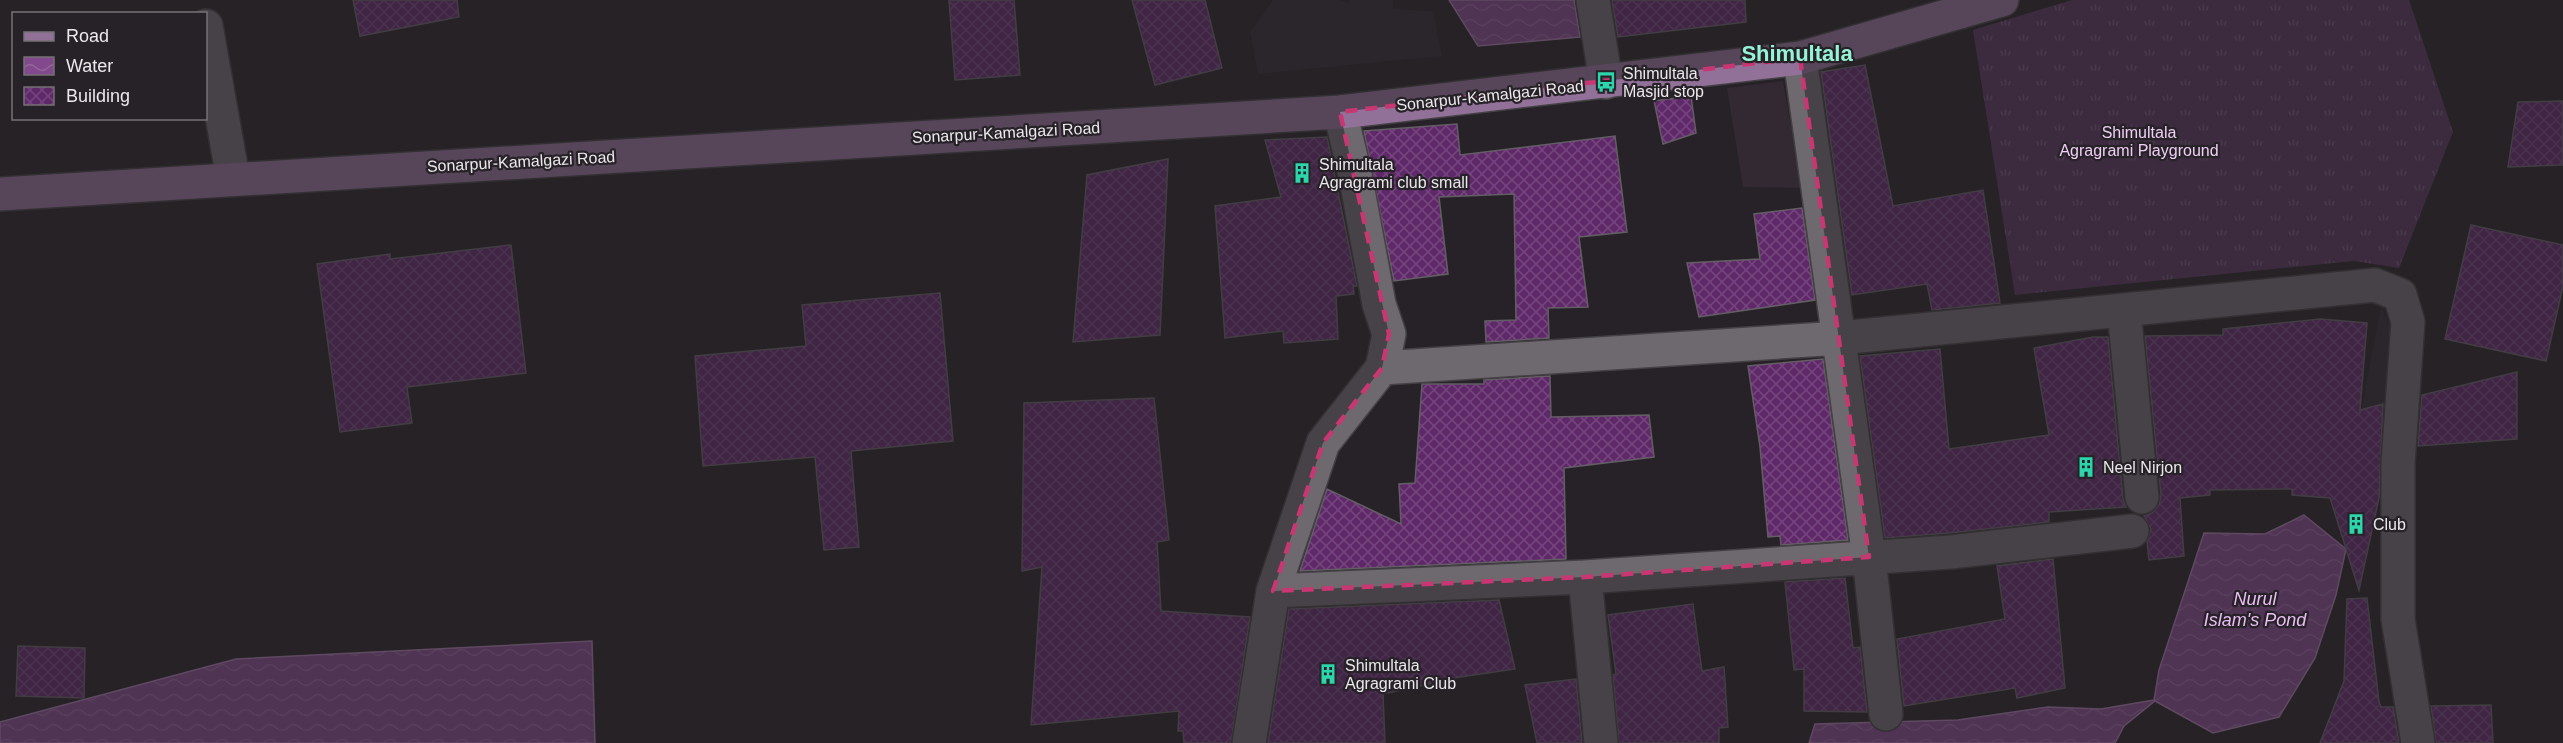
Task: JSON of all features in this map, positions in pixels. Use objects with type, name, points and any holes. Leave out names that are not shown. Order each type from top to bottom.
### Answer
[{"type":"main road","name":"Sonarpur-Kamalgazi Road","points":[[0,194],[1340,112],[1800,58],[2002,0]]},
{"type":"street","points":[[1593,0],[1606,82]]},
{"type":"street","points":[[207,32],[233,178]]},
{"type":"street","points":[[1800,58],[1869,557],[1886,714]]},
{"type":"street","points":[[1249,743],[1273,591],[1323,443],[1383,368],[1389,334],[1379,304],[1355,174],[1340,112]]},
{"type":"street","points":[[1383,368],[1840,338],[2375,285],[2400,295],[2408,322],[2398,462],[2398,619],[2418,743]]},
{"type":"street","points":[[2124,310],[2142,497]]},
{"type":"street","points":[[1273,591],[1585,577],[1951,552],[2132,531]]},
{"type":"street","points":[[1585,577],[1600,743]]},
{"type":"highlighted area","points":[[1800,58],[1869,557],[1585,577],[1273,591],[1323,443],[1382,368],[1389,334],[1340,112]]},
{"type":"shaded area","points":[[1273,0],[1340,0],[1350,3],[1350,0],[1393,0],[1393,9],[1433,11],[1442,56],[1258,74],[1250,32]]},
{"type":"shaded area","points":[[1783,81],[1802,188],[1743,187],[1727,88]]},
{"type":"shaded area","points":[[2381,307],[2394,331],[2383,410],[2360,416]]},
{"type":"green space","name":"Shimultala Agragrami Playground","points":[[2072,0],[2409,0],[2453,132],[2399,268],[2354,261],[2015,295],[1973,30]]},
{"type":"water","points":[[1449,0],[1574,0],[1580,37],[1478,46]]},
{"type":"water","name":"Nurul Islam's Pond","points":[[2304,515],[2346,549],[2336,595],[2315,658],[2279,717],[2213,733],[2155,701],[2124,726],[2115,743],[1809,743],[1815,724],[1958,720],[2048,707],[2101,709],[2154,700],[2159,670],[2204,533],[2265,534]]},
{"type":"water","points":[[592,641],[595,743],[0,743],[0,722],[236,659]]},
{"type":"building","points":[[353,0],[457,0],[459,17],[360,36]]},
{"type":"building","points":[[949,0],[1014,0],[1020,75],[955,80]]},
{"type":"building","points":[[1132,0],[1205,0],[1222,68],[1155,85]]},
{"type":"building","points":[[1612,0],[1745,0],[1746,22],[1618,37]]},
{"type":"building","points":[[1865,65],[1893,206],[1983,190],[2000,303],[1932,310],[1927,284],[1852,295],[1821,72]]},
{"type":"building","points":[[1691,96],[1696,133],[1663,144],[1654,101]]},
{"type":"building","points":[[2563,101],[2563,165],[2508,167],[2518,102]]},
{"type":"building","points":[[1457,124],[1460,155],[1615,136],[1627,232],[1579,237],[1588,307],[1548,308],[1549,338],[1486,342],[1485,321],[1516,320],[1514,194],[1439,197],[1448,274],[1394,281],[1364,131]]},
{"type":"building","points":[[1327,137],[1357,286],[1353,286],[1354,294],[1336,296],[1338,339],[1284,343],[1283,331],[1225,338],[1215,206],[1281,197],[1265,140]]},
{"type":"building","points":[[1168,159],[1160,335],[1073,342],[1087,175]]},
{"type":"building","points":[[1802,208],[1815,300],[1699,317],[1687,263],[1760,259],[1754,214]]},
{"type":"building","points":[[2471,225],[2563,245],[2563,286],[2546,361],[2445,339]]},
{"type":"building","points":[[511,245],[526,373],[407,387],[412,423],[340,432],[317,264],[390,254],[390,259]]},
{"type":"building","points":[[940,293],[953,441],[851,451],[859,547],[824,550],[815,457],[703,466],[695,356],[806,346],[802,305]]},
{"type":"building","points":[[2321,319],[2367,323],[2360,410],[2383,404],[2379,498],[2359,590],[2330,498],[2292,495],[2292,489],[2210,490],[2210,495],[2180,498],[2184,556],[2149,560],[2147,541],[2151,529],[2144,516],[2152,513],[2159,505],[2161,495],[2145,336],[2223,335],[2223,329]]},
{"type":"building","points":[[2093,337],[2108,337],[2123,499],[2126,507],[2049,512],[2049,522],[1885,538],[1860,356],[1940,349],[1949,449],[2049,435],[2034,348]]},
{"type":"building","points":[[1823,359],[1848,540],[1781,545],[1780,536],[1768,537],[1760,447],[1748,366]]},
{"type":"building","points":[[2517,372],[2517,439],[2418,446],[2422,395]]},
{"type":"building","points":[[1550,376],[1551,417],[1649,415],[1654,457],[1564,468],[1566,559],[1300,571],[1327,489],[1401,524],[1399,484],[1415,483],[1422,384],[1484,384],[1484,380]]},
{"type":"building","points":[[1154,398],[1169,540],[1157,542],[1161,611],[1250,617],[1231,743],[1184,743],[1183,731],[1178,731],[1179,711],[1031,725],[1042,567],[1022,571],[1024,403]]},
{"type":"building","points":[[2053,559],[2065,688],[2017,698],[2015,688],[1904,706],[1897,639],[2005,619],[1997,566]]},
{"type":"building","points":[[1845,578],[1853,648],[1860,647],[1867,712],[1804,711],[1804,669],[1794,670],[1785,582]]},
{"type":"building","points":[[2367,598],[2379,702],[2381,707],[2393,707],[2399,743],[2320,743],[2344,681],[2347,599]]},
{"type":"building","points":[[1499,600],[1515,669],[1460,677],[1383,694],[1385,743],[1268,743],[1289,609]]},
{"type":"building","points":[[1693,604],[1702,671],[1724,667],[1728,727],[1719,728],[1719,743],[1619,743],[1613,675],[1616,674],[1608,615]]},
{"type":"building","points":[[18,646],[85,648],[84,698],[16,696]]},
{"type":"building","points":[[1576,679],[1582,743],[1537,743],[1525,685]]},
{"type":"building","points":[[2491,705],[2493,743],[2436,743],[2431,706]]},
{"type":"place","name":"Shimultala Masjid stop","points":[[1606,82]]},
{"type":"place","name":"Shimultala Agragrami club small","points":[[1302,173]]},
{"type":"place","name":"Neel Nirjon","points":[[2086,467]]},
{"type":"place","name":"Club","points":[[2356,524]]},
{"type":"place","name":"Shimultala Agragrami Club","points":[[1328,674]]},
{"type":"district","name":"Shimultala","points":[[1797,53]]}]
